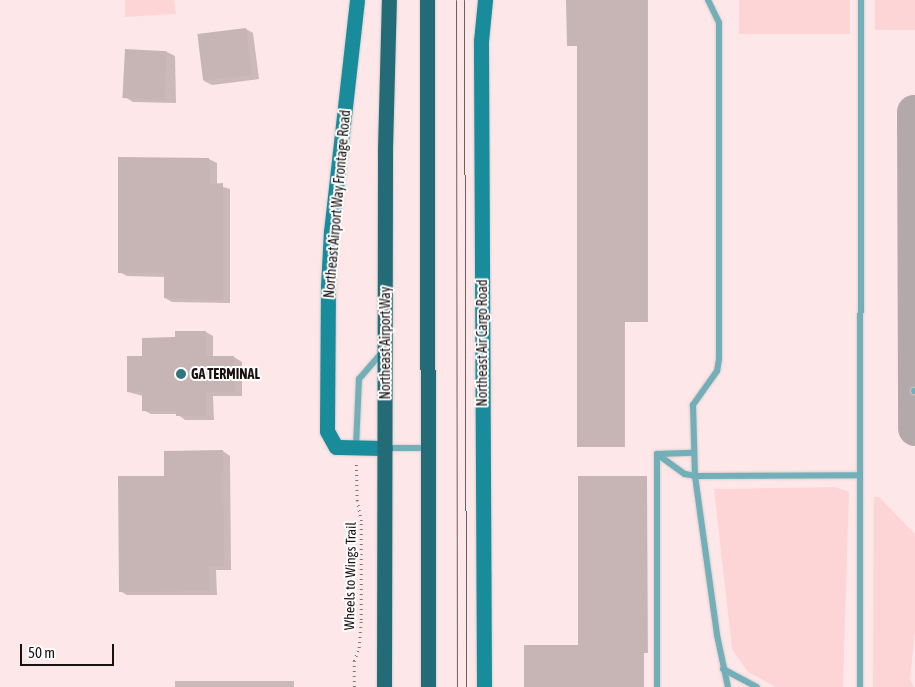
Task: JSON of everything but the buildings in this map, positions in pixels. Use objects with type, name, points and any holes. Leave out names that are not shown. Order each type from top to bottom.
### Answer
[{"type":"main road","name":"Northeast Airport Way","points":[[384,687],[389,0]]},
{"type":"main road","points":[[427,0],[428,687]]},
{"type":"street","name":"Northeast Airport Way Frontage Road","points":[[357,0],[331,231],[327,430],[336,447],[385,448]]},
{"type":"street","name":"Northeast Air Cargo Road","points":[[484,0],[481,41],[484,687]]},
{"type":"lane","points":[[708,0],[719,23],[719,359],[717,371],[693,405],[693,453],[723,669],[728,687]]},
{"type":"lane","points":[[860,687],[861,0]]},
{"type":"lane","points":[[356,448],[359,378],[386,349]]},
{"type":"lane","points":[[385,448],[428,448]]},
{"type":"lane","points":[[657,454],[693,453]]},
{"type":"lane","points":[[657,454],[685,474],[696,476],[860,475]]},
{"type":"lane","points":[[657,454],[657,687]]},
{"type":"lane","points":[[723,669],[757,687]]},
{"type":"path","name":"Wheels to Wings Trail","points":[[354,687],[354,661],[359,648],[361,620],[361,515],[356,501],[356,464]]},
{"type":"shaded area","points":[[0,0],[915,0],[915,687],[0,687]]},
{"type":"shaded area","points":[[125,0],[174,0],[176,14],[125,17]]},
{"type":"shaded area","points":[[739,0],[850,0],[850,34],[739,34]]},
{"type":"shaded area","points":[[875,0],[915,0],[915,30],[875,30]]},
{"type":"shaded area","points":[[835,487],[849,492],[843,687],[776,687],[748,672],[732,649],[714,489]]},
{"type":"shaded area","points":[[874,497],[879,497],[915,534],[915,632],[910,679],[914,687],[873,687]]},
{"type":"taxiway","points":[[914,112],[915,429]]},
{"type":"tram line","points":[[456,0],[457,687]]},
{"type":"tram line","points":[[464,0],[466,687]]},
{"type":"place","name":"GA TERMINAL","points":[[181,374]]}]
